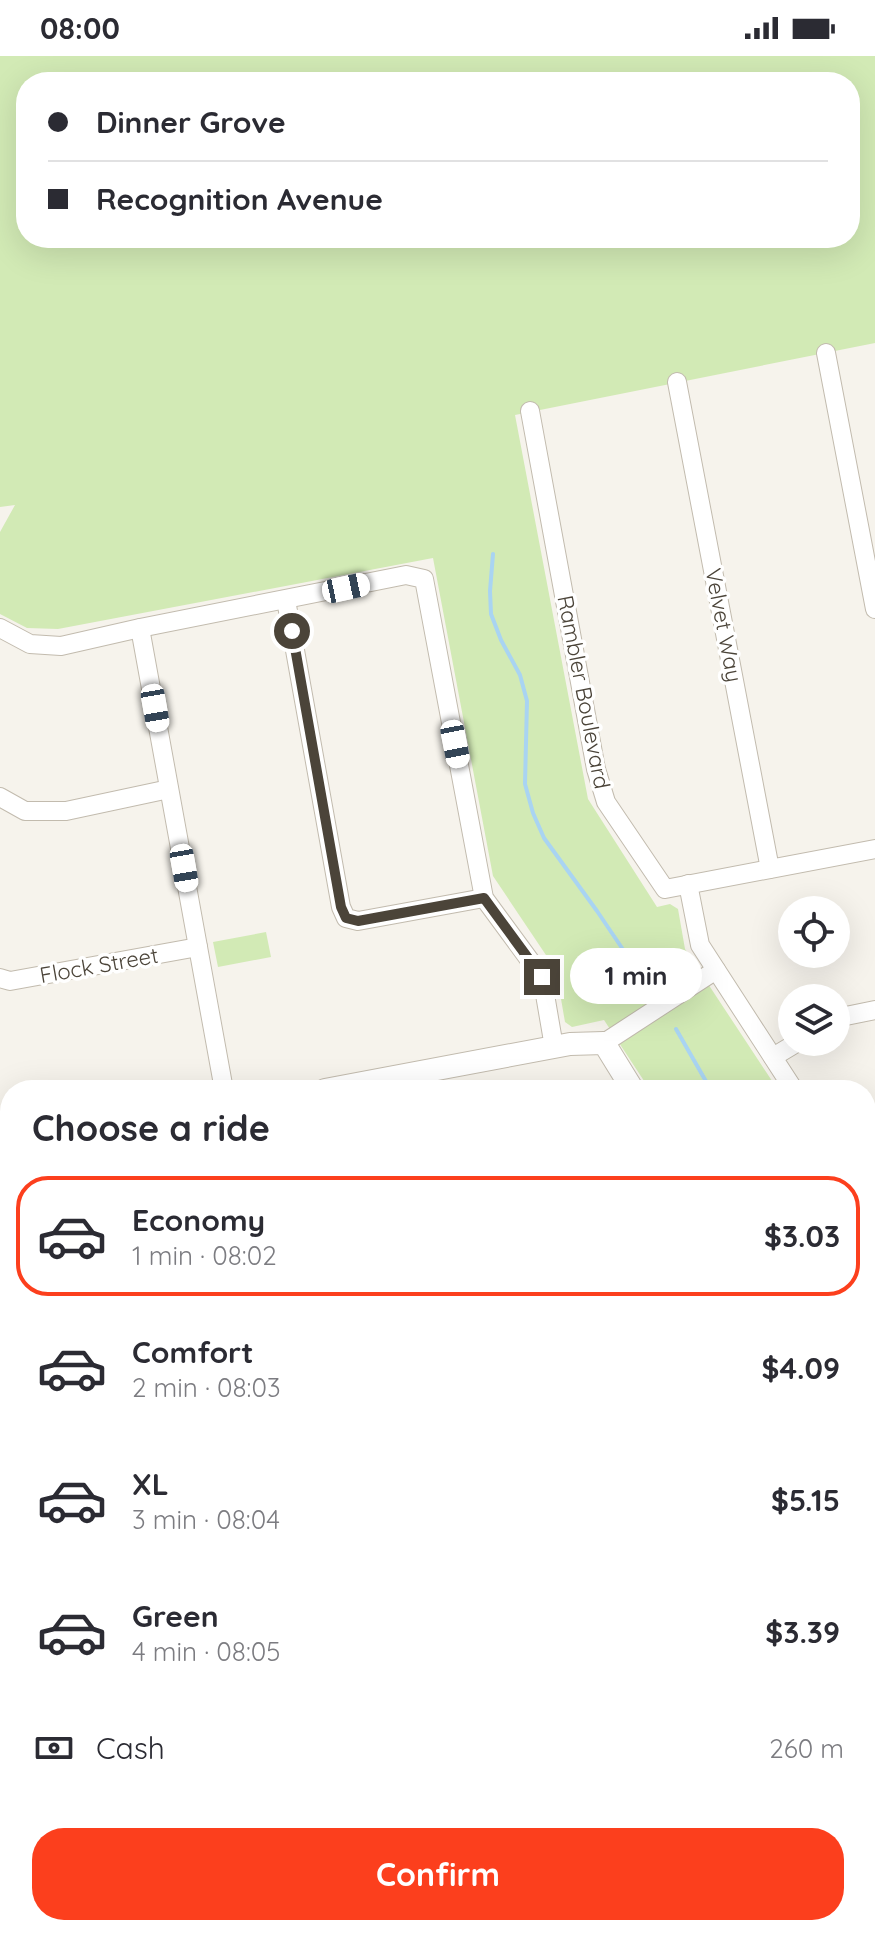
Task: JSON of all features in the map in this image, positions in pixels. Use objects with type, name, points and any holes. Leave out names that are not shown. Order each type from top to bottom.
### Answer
[{"type":"street","points":[[826,353],[875,609]]},
{"type":"street","name":"Velvet Way","points":[[677,382],[770,869]]},
{"type":"street","name":"Rambler Boulevard","points":[[530,411],[596,769],[606,802],[665,889],[875,849]]},
{"type":"street","points":[[0,628],[30,644],[61,646],[406,575],[424,579],[484,898],[542,977],[554,1047]]},
{"type":"street","points":[[286,600],[341,907],[346,918],[358,921],[484,898]]},
{"type":"street","points":[[140,628],[222,1080]]},
{"type":"street","points":[[0,797],[25,811],[66,811],[169,789]]},
{"type":"street","points":[[688,884],[700,945],[788,1080]]},
{"type":"street","name":"Flock Street","points":[[0,978],[10,981],[198,947]]},
{"type":"street","points":[[378,1080],[570,1044],[604,1043],[716,970]]},
{"type":"street","points":[[850,1015],[875,1010]]},
{"type":"street","points":[[604,1043],[627,1080]]},
{"type":"street","points":[[773,1057],[778,1054]]},
{"type":"green space","points":[[0,56],[875,56],[875,343],[515,415],[588,799],[657,907],[670,904],[678,909],[685,949],[771,1080],[643,1080],[604,1020],[572,1027],[565,1022],[556,970],[493,876],[433,558],[58,629],[27,628],[0,614],[0,532],[15,505],[0,507]]},
{"type":"green space","points":[[266,932],[271,957],[218,967],[213,942]]},
{"type":"waterway","points":[[493,554],[491,614],[520,675],[527,701],[525,784],[533,813],[544,838],[649,988]]},
{"type":"waterway","points":[[676,1029],[705,1080]]},
{"type":"route","points":[[292,631],[341,907],[346,918],[358,921],[484,898],[542,977]]}]
